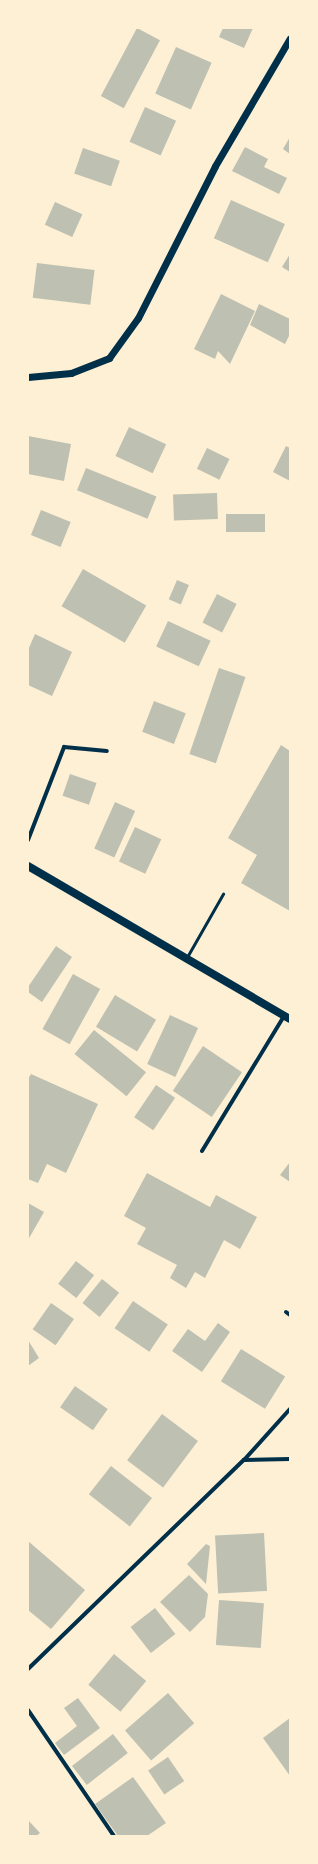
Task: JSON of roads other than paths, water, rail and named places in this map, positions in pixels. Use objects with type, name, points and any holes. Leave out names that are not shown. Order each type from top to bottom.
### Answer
[{"type":"main road","points":[[28,866],[287,1017]]},
{"type":"street","points":[[28,377],[71,374],[109,358],[138,318],[215,166],[290,38]]},
{"type":"street","points":[[28,840],[64,747],[107,751]]},
{"type":"street","points":[[202,1151],[287,1017]]},
{"type":"street","points":[[286,1312],[290,1315]]},
{"type":"street","points":[[28,1669],[244,1460],[290,1409]]},
{"type":"street","points":[[244,1460],[290,1459]]},
{"type":"street","points":[[28,1710],[114,1836]]},
{"type":"lane","points":[[186,958],[223,894]]}]
